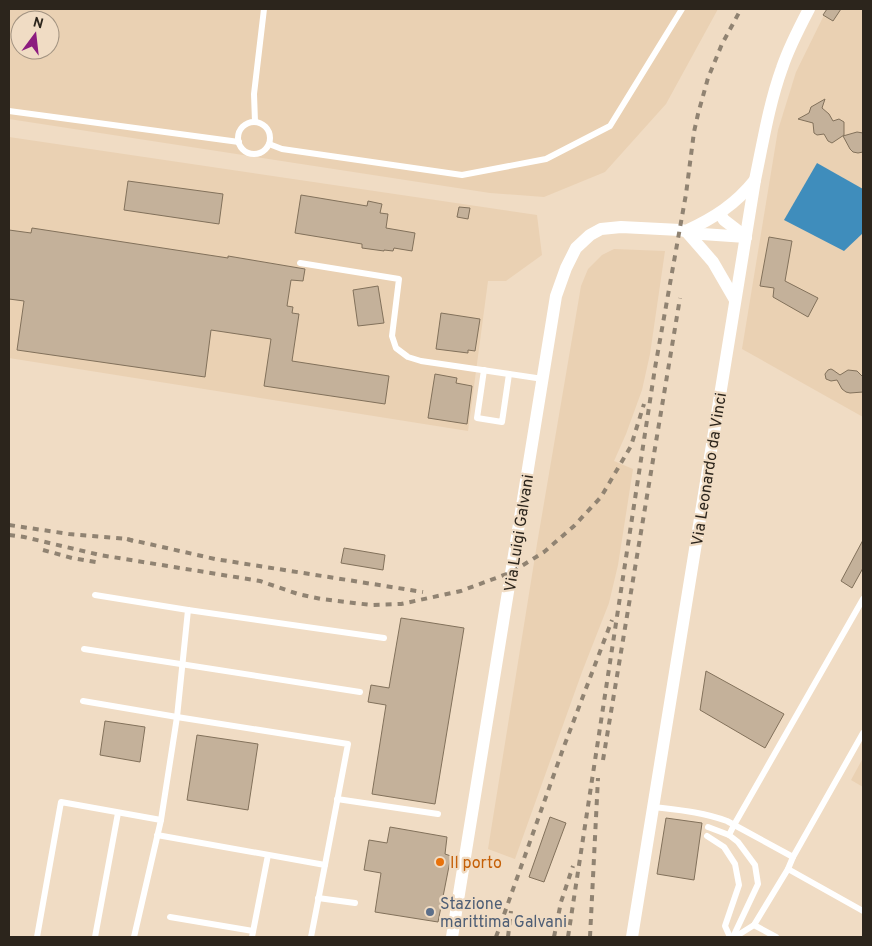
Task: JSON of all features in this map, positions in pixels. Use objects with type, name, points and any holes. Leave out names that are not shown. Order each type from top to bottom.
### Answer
[{"type":"street","name":"Via Leonardo da Vinci","points":[[632,937],[755,180],[782,67],[795,35],[809,9]]},
{"type":"street","points":[[735,300],[713,262],[686,231],[720,214],[741,196],[755,180]]},
{"type":"street","points":[[720,214],[724,220],[746,237]]},
{"type":"street","name":"Via Luigi Galvani","points":[[452,937],[556,296],[566,268],[576,248],[601,228],[621,227],[686,231],[746,237]]},
{"type":"lane","points":[[255,122],[254,94],[264,9]]},
{"type":"lane","points":[[269,144],[282,149],[462,175],[546,159],[610,126],[682,9]]},
{"type":"lane","points":[[9,111],[239,142]]},
{"type":"lane","points":[[250,122],[255,122],[268,129],[270,134],[267,148],[260,153],[251,153],[243,149],[239,142],[239,132],[242,128],[250,122]]},
{"type":"lane","points":[[300,263],[399,279],[392,336],[396,348],[408,357],[421,361],[543,379]]},
{"type":"lane","points":[[484,370],[477,418],[494,421],[502,422],[509,374]]},
{"type":"lane","points":[[95,595],[384,638]]},
{"type":"lane","points":[[729,835],[863,599]]},
{"type":"lane","points":[[134,937],[161,820],[178,717],[188,610]]},
{"type":"lane","points":[[84,650],[360,692]]},
{"type":"lane","points":[[83,701],[348,744],[311,937]]},
{"type":"lane","points":[[733,937],[754,925],[788,869],[863,733]]},
{"type":"lane","points":[[337,799],[438,814]]},
{"type":"lane","points":[[38,937],[61,802],[161,820]]},
{"type":"lane","points":[[654,807],[716,816],[793,857]]},
{"type":"lane","points":[[96,937],[118,813]]},
{"type":"lane","points":[[708,827],[729,835],[738,842],[755,865],[758,884],[733,937]]},
{"type":"lane","points":[[157,836],[325,865]]},
{"type":"lane","points":[[707,836],[724,847],[735,864],[739,885],[725,926],[733,937]]},
{"type":"lane","points":[[170,917],[252,934],[268,856]]},
{"type":"lane","points":[[788,869],[863,911]]},
{"type":"lane","points":[[318,898],[355,903]]},
{"type":"lane","points":[[754,925],[776,937]]},
{"type":"shaded area","points":[[9,9],[718,9],[666,104],[605,172],[544,197],[490,193],[9,119]]},
{"type":"shaded area","points":[[827,9],[863,9],[863,417],[742,349],[778,130],[796,72]]},
{"type":"shaded area","points":[[9,137],[537,215],[542,255],[506,281],[488,281],[468,431],[9,358]]},
{"type":"shaded area","points":[[614,249],[665,251],[650,354],[642,390],[614,461],[633,469],[618,565],[609,603],[582,672],[515,859],[488,849],[537,544],[581,286],[588,269],[602,255]]},
{"type":"shaded area","points":[[863,758],[863,787],[851,780]]},
{"type":"water","points":[[817,163],[863,189],[863,233],[844,251],[784,220]]},
{"type":"building","points":[[827,9],[841,9],[833,21],[823,15]]},
{"type":"building","points":[[825,99],[822,108],[833,121],[839,119],[844,122],[844,135],[832,143],[828,141],[824,134],[817,135],[814,133],[813,123],[798,119],[809,113],[811,107]]},
{"type":"building","points":[[857,132],[863,133],[863,152],[858,153],[850,149],[843,136]]},
{"type":"building","points":[[128,181],[223,194],[219,224],[124,210]]},
{"type":"building","points":[[301,195],[367,206],[368,201],[382,204],[380,213],[388,214],[386,228],[415,233],[412,251],[394,248],[393,251],[384,251],[362,248],[362,244],[295,233]]},
{"type":"building","points":[[459,207],[470,208],[468,219],[457,217]]},
{"type":"building","points":[[32,228],[305,269],[303,281],[291,280],[287,306],[293,307],[292,313],[299,314],[292,361],[389,376],[385,404],[264,386],[271,339],[211,330],[205,377],[17,350],[24,301],[9,299],[9,230],[31,233]]},
{"type":"building","points":[[769,237],[792,241],[785,281],[818,298],[808,317],[773,297],[774,288],[760,286]]},
{"type":"building","points":[[378,286],[384,323],[358,326],[353,290]]},
{"type":"building","points":[[441,313],[480,319],[475,351],[468,350],[468,353],[436,349]]},
{"type":"building","points":[[831,369],[840,375],[848,370],[857,371],[863,377],[863,392],[846,392],[837,380],[831,381],[826,379],[825,374]]},
{"type":"building","points":[[435,374],[457,378],[456,383],[472,386],[467,424],[428,418]]},
{"type":"building","points":[[863,540],[863,568],[852,588],[841,581]]},
{"type":"building","points":[[344,548],[385,555],[383,570],[341,563]]},
{"type":"building","points":[[401,618],[464,628],[435,804],[372,794],[386,705],[368,702],[371,685],[389,688]]},
{"type":"building","points":[[706,671],[784,714],[765,748],[700,710]]},
{"type":"building","points":[[105,721],[145,727],[140,762],[100,755]]},
{"type":"building","points":[[197,735],[258,744],[248,810],[187,800]]},
{"type":"building","points":[[550,817],[566,823],[544,882],[529,877]]},
{"type":"building","points":[[666,818],[702,823],[694,880],[657,874]]},
{"type":"building","points":[[390,827],[447,837],[445,854],[451,856],[438,922],[375,912],[381,873],[364,870],[369,840],[387,843]]},
{"type":"railway","points":[[568,937],[655,368],[686,194],[694,132],[708,78],[722,44],[741,9]]},
{"type":"railway","points":[[603,760],[680,298]]},
{"type":"railway","points":[[9,535],[100,555],[260,581],[298,594],[321,599],[371,605],[401,604],[461,591],[512,572],[544,552],[574,526],[601,497],[631,446],[644,404]]},
{"type":"railway","points":[[9,525],[133,541]]},
{"type":"railway","points":[[127,539],[215,559],[423,592]]},
{"type":"railway","points":[[43,550],[101,563]]},
{"type":"railway","points":[[496,937],[563,749],[612,620]]},
{"type":"railway","points":[[590,937],[598,778]]},
{"type":"railway","points":[[554,937],[561,902],[573,866]]},
{"type":"railway","points":[[508,937],[511,911]]},
{"type":"place","name":"Il porto","points":[[440,862]]},
{"type":"place","name":"Stazione marittima Galvani","points":[[430,912]]}]
